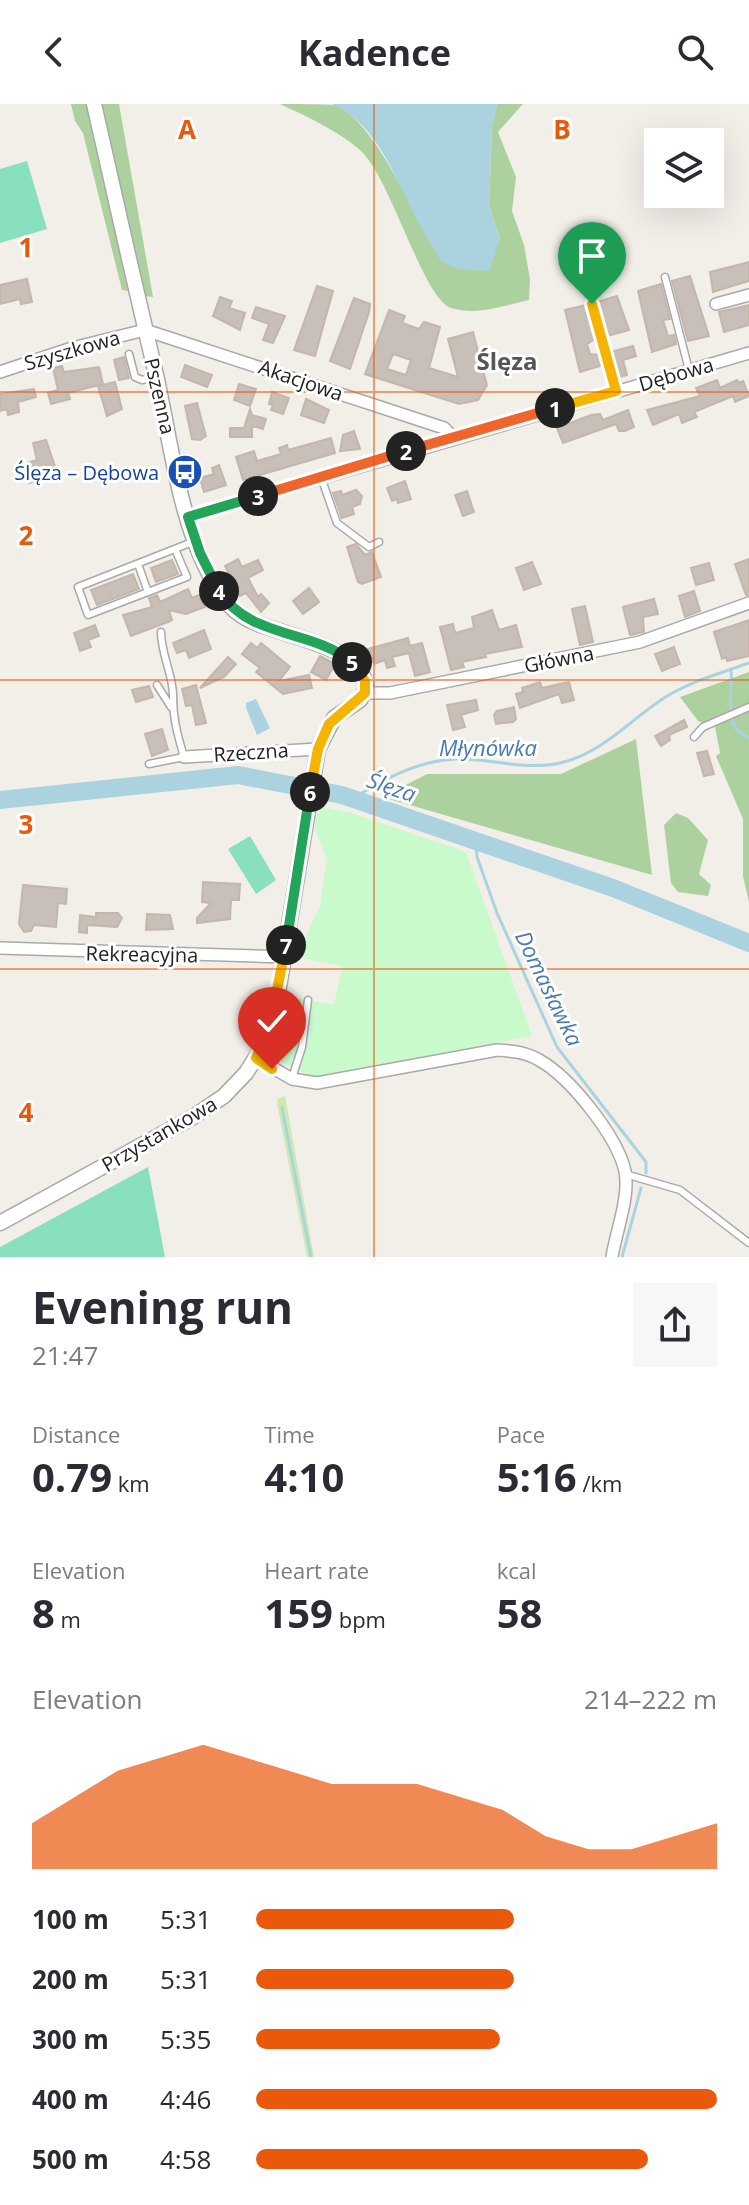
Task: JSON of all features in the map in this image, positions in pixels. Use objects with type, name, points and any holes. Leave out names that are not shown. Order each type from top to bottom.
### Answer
[{"type":"street","name":"Pszenna","points":[[94,104],[188,517],[214,583],[235,611],[278,632],[335,651],[359,670],[365,681],[365,693]]},
{"type":"street","points":[[716,304],[749,295]]},
{"type":"street","name":"Szyszkowa","points":[[0,372],[72,348],[145,330]]},
{"type":"street","name":"Akacjowa","points":[[145,330],[444,428],[453,437]]},
{"type":"street","name":"Dębowa","points":[[188,517],[453,437],[749,353]]},
{"type":"street","name":"Główna","points":[[365,693],[390,693],[640,642],[749,603]]},
{"type":"street","name":"Przystankowa","points":[[0,1223],[212,1105],[237,1084],[256,1058],[269,1030],[284,957],[318,749],[334,718],[365,693]]},
{"type":"street","name":"Rzeczna","points":[[184,757],[318,749]]},
{"type":"street","name":"Rekreacyjna","points":[[0,948],[284,957]]},
{"type":"street","points":[[256,1058],[292,1079],[317,1083],[497,1050],[531,1056],[560,1074],[602,1125],[619,1154],[625,1174],[612,1257]]},
{"type":"lane","points":[[665,277],[689,370]]},
{"type":"lane","points":[[592,304],[616,391]]},
{"type":"lane","points":[[129,354],[135,377],[142,380],[156,377]]},
{"type":"lane","points":[[321,477],[337,523],[369,547],[379,542]]},
{"type":"lane","points":[[175,549],[187,577],[88,615],[78,587],[195,541]]},
{"type":"lane","points":[[138,564],[148,592]]},
{"type":"lane","points":[[161,632],[161,650],[173,694],[171,707]]},
{"type":"lane","points":[[149,764],[184,757],[171,707],[157,685]]},
{"type":"lane","points":[[694,737],[703,727],[749,707]]},
{"type":"lane","points":[[292,1079],[302,1047],[308,1000]]},
{"type":"lane","points":[[625,1174],[680,1190],[749,1243]]},
{"type":"green space","points":[[71,104],[87,104],[128,291],[122,290],[83,133],[75,121]]},
{"type":"green space","points":[[101,104],[119,104],[153,297],[145,296]]},
{"type":"green space","points":[[280,104],[335,105],[350,114],[380,151],[442,261],[500,239],[489,206],[492,125],[497,104],[523,104],[498,132],[516,177],[512,211],[524,245],[530,279],[529,300],[470,311],[451,308],[440,300],[372,164],[360,150],[332,130]]},
{"type":"green space","points":[[27,161],[47,229],[0,243],[0,169]]},
{"type":"green space","points":[[749,672],[749,902],[743,876],[743,819],[716,756],[720,753],[715,727],[698,721],[680,697]]},
{"type":"green space","points":[[636,739],[652,875],[382,797],[427,774],[561,774]]},
{"type":"green space","points":[[322,807],[355,814],[466,852],[532,1036],[324,1075],[311,1076],[282,1063],[276,1040],[288,996],[334,1005],[342,966],[296,957],[320,906],[327,858],[315,829],[315,817]]},
{"type":"green space","points":[[676,813],[688,818],[708,840],[699,874],[711,885],[708,896],[678,892],[671,883],[664,825]]},
{"type":"green space","points":[[250,836],[276,880],[256,894],[228,849]]},
{"type":"green space","points":[[285,1096],[314,1257],[307,1257],[277,1104],[278,1098]]},
{"type":"green space","points":[[148,1167],[165,1257],[0,1257],[0,1247]]},
{"type":"water","points":[[332,104],[497,104],[492,125],[489,206],[500,239],[489,271],[457,268],[441,260],[378,145],[350,115]]},
{"type":"water","points":[[256,699],[270,728],[257,735],[246,708],[246,703]]},
{"type":"building","points":[[749,262],[749,281],[713,292],[710,272]]},
{"type":"building","points":[[690,276],[709,336],[688,341],[672,281]]},
{"type":"building","points":[[27,279],[32,302],[21,304],[20,299],[0,304],[0,285]]},
{"type":"building","points":[[661,284],[670,319],[663,320],[668,336],[674,335],[676,344],[652,352],[638,291]]},
{"type":"building","points":[[317,286],[333,291],[315,356],[294,350]]},
{"type":"building","points":[[617,296],[629,330],[607,336],[597,302]]},
{"type":"building","points":[[220,297],[232,301],[229,308],[245,313],[240,330],[213,316]]},
{"type":"building","points":[[354,298],[370,304],[350,369],[330,361]]},
{"type":"building","points":[[586,305],[595,339],[587,344],[590,354],[600,355],[603,365],[580,372],[565,310]]},
{"type":"building","points":[[749,305],[749,325],[724,332],[719,312]]},
{"type":"building","points":[[256,307],[285,316],[273,343],[263,340],[269,324],[252,318]]},
{"type":"building","points":[[389,310],[405,316],[402,323],[419,329],[424,322],[440,327],[429,368],[458,377],[448,339],[473,332],[487,385],[478,400],[459,404],[365,374]],"holes":[[[393,354],[411,360],[406,375],[387,369]]]},
{"type":"building","points":[[633,346],[636,356],[623,360],[627,375],[619,377],[611,352]]},
{"type":"building","points":[[124,357],[129,378],[119,380],[114,360]]},
{"type":"building","points":[[185,365],[212,375],[207,387],[181,377]]},
{"type":"building","points":[[62,366],[64,372],[99,367],[103,384],[68,393],[70,399],[51,404],[48,393],[58,390],[53,368]]},
{"type":"building","points":[[717,380],[720,388],[737,380],[739,383],[743,381],[749,396],[735,402],[733,396],[694,412],[697,417],[682,423],[679,414],[653,425],[647,410],[700,396],[696,388]]},
{"type":"building","points":[[115,382],[122,409],[107,416],[98,386]]},
{"type":"building","points":[[239,384],[256,389],[250,406],[234,400]]},
{"type":"building","points":[[34,389],[36,397],[18,402],[19,412],[8,415],[7,409],[0,411],[0,394]]},
{"type":"building","points":[[272,392],[289,398],[283,414],[271,410]]},
{"type":"building","points":[[306,399],[329,410],[324,423],[301,415]]},
{"type":"building","points":[[197,403],[206,436],[200,440],[192,439],[185,406]]},
{"type":"building","points":[[250,409],[252,415],[266,419],[263,429],[252,426],[252,437],[230,437],[230,428],[244,428]]},
{"type":"building","points":[[628,410],[634,427],[625,431],[619,431],[616,424],[563,443],[557,428],[591,415],[600,414],[603,420]]},
{"type":"building","points":[[354,431],[360,449],[340,451],[343,435]]},
{"type":"building","points":[[331,438],[335,453],[243,480],[236,457],[254,451],[257,461],[281,454],[279,448],[287,445],[288,450]]},
{"type":"building","points":[[46,440],[58,475],[29,483],[24,464],[37,460],[33,443]]},
{"type":"building","points":[[219,465],[226,485],[204,492],[200,478],[214,474],[212,468]]},
{"type":"building","points":[[405,481],[411,499],[398,503],[397,499],[392,501],[387,488]]},
{"type":"building","points":[[356,490],[362,496],[360,504],[352,507],[354,514],[342,518],[333,493],[341,491],[342,495]]},
{"type":"building","points":[[467,491],[474,512],[463,516],[455,495]]},
{"type":"building","points":[[356,544],[365,555],[372,552],[381,577],[362,584],[358,582],[347,547]]},
{"type":"building","points":[[238,559],[242,567],[258,560],[263,570],[248,578],[258,597],[261,594],[269,603],[261,612],[246,593],[240,596],[225,566]]},
{"type":"building","points":[[749,559],[749,595],[746,595],[735,564]]},
{"type":"building","points":[[172,560],[178,574],[156,582],[151,568]]},
{"type":"building","points":[[532,562],[541,584],[524,590],[516,568]]},
{"type":"building","points":[[709,563],[714,580],[696,585],[691,568]]},
{"type":"building","points":[[133,574],[139,589],[97,605],[91,590]]},
{"type":"building","points":[[309,588],[319,602],[303,614],[293,601]]},
{"type":"building","points":[[188,589],[192,598],[199,595],[205,607],[186,614],[169,610],[172,620],[131,636],[123,615],[152,607],[149,598],[157,595],[160,602]]},
{"type":"building","points":[[694,591],[700,611],[685,617],[679,596]]},
{"type":"building","points":[[654,599],[658,614],[643,617],[644,632],[630,635],[623,607]]},
{"type":"building","points":[[585,606],[593,642],[580,645],[572,609]]},
{"type":"building","points":[[492,610],[499,630],[516,625],[522,647],[485,654],[486,657],[462,662],[464,667],[451,670],[440,627],[453,624],[455,633],[474,628],[472,617]]},
{"type":"building","points":[[749,620],[749,656],[727,661],[726,657],[722,659],[714,632]]},
{"type":"building","points":[[95,625],[99,636],[88,640],[91,647],[80,651],[74,633]]},
{"type":"building","points":[[204,630],[211,649],[189,658],[186,650],[177,653],[173,643]]},
{"type":"building","points":[[408,638],[410,646],[422,643],[430,672],[415,676],[409,653],[392,657],[395,666],[387,668],[385,660],[374,664],[368,649]]},
{"type":"building","points":[[251,643],[257,648],[261,643],[290,667],[279,681],[309,675],[312,688],[283,694],[256,672],[260,668],[242,654]]},
{"type":"building","points":[[674,647],[680,664],[662,671],[655,654]]},
{"type":"building","points":[[320,656],[335,664],[326,680],[311,672]]},
{"type":"building","points":[[228,657],[236,664],[224,677],[200,688]]},
{"type":"building","points":[[540,682],[542,688],[569,682],[574,700],[562,703],[559,694],[520,708],[516,694],[523,692],[522,688]]},
{"type":"building","points":[[196,685],[206,723],[196,725],[192,705],[186,706],[182,689]]},
{"type":"building","points":[[149,686],[153,697],[136,702],[132,690]]},
{"type":"building","points":[[476,700],[478,710],[461,715],[465,727],[453,730],[447,705]]},
{"type":"building","points":[[514,707],[516,719],[513,722],[496,724],[494,715],[497,711]]},
{"type":"building","points":[[684,720],[687,727],[669,735],[670,740],[661,746],[655,736]]},
{"type":"building","points":[[162,729],[168,750],[152,756],[145,734]]},
{"type":"building","points":[[707,751],[714,774],[704,776],[697,753]]},
{"type":"building","points":[[203,882],[240,884],[239,900],[231,900],[230,919],[197,923],[197,918],[211,903],[202,902]]},
{"type":"building","points":[[23,885],[67,889],[66,904],[58,903],[56,927],[34,925],[31,931],[24,932],[19,924]]},
{"type":"building","points":[[96,913],[118,913],[122,918],[117,927],[87,925],[87,933],[79,932],[80,915],[96,917]]},
{"type":"building","points":[[147,914],[170,915],[173,929],[146,930]]},
{"type":"waterway","name":"Młynówka","points":[[353,799],[402,772],[441,760],[468,759],[534,766],[575,759],[602,744],[674,692],[749,663]]},
{"type":"waterway","points":[[731,671],[731,718],[740,733],[749,738]]},
{"type":"waterway","name":"Ślęza","points":[[0,800],[238,775],[342,795],[613,888],[749,943]]},
{"type":"waterway","name":"Domasławka","points":[[476,842],[477,857],[497,913],[557,1047],[646,1162],[646,1173]]},
{"type":"waterway","points":[[282,1108],[311,1257]]},
{"type":"waterway","name":"Domasławka","points":[[622,1257],[641,1188]]},
{"type":"place","name":"Ślęza – Dębowa","points":[[185,472]]},
{"type":"district","name":"Ślęza","points":[[507,360]]},
{"type":"route","points":[[272,1069],[256,1058],[269,1030],[277,999],[318,749],[329,724],[360,700],[366,685],[349,659],[323,645],[259,625],[230,607],[200,553],[188,517],[616,391],[592,304]]}]
